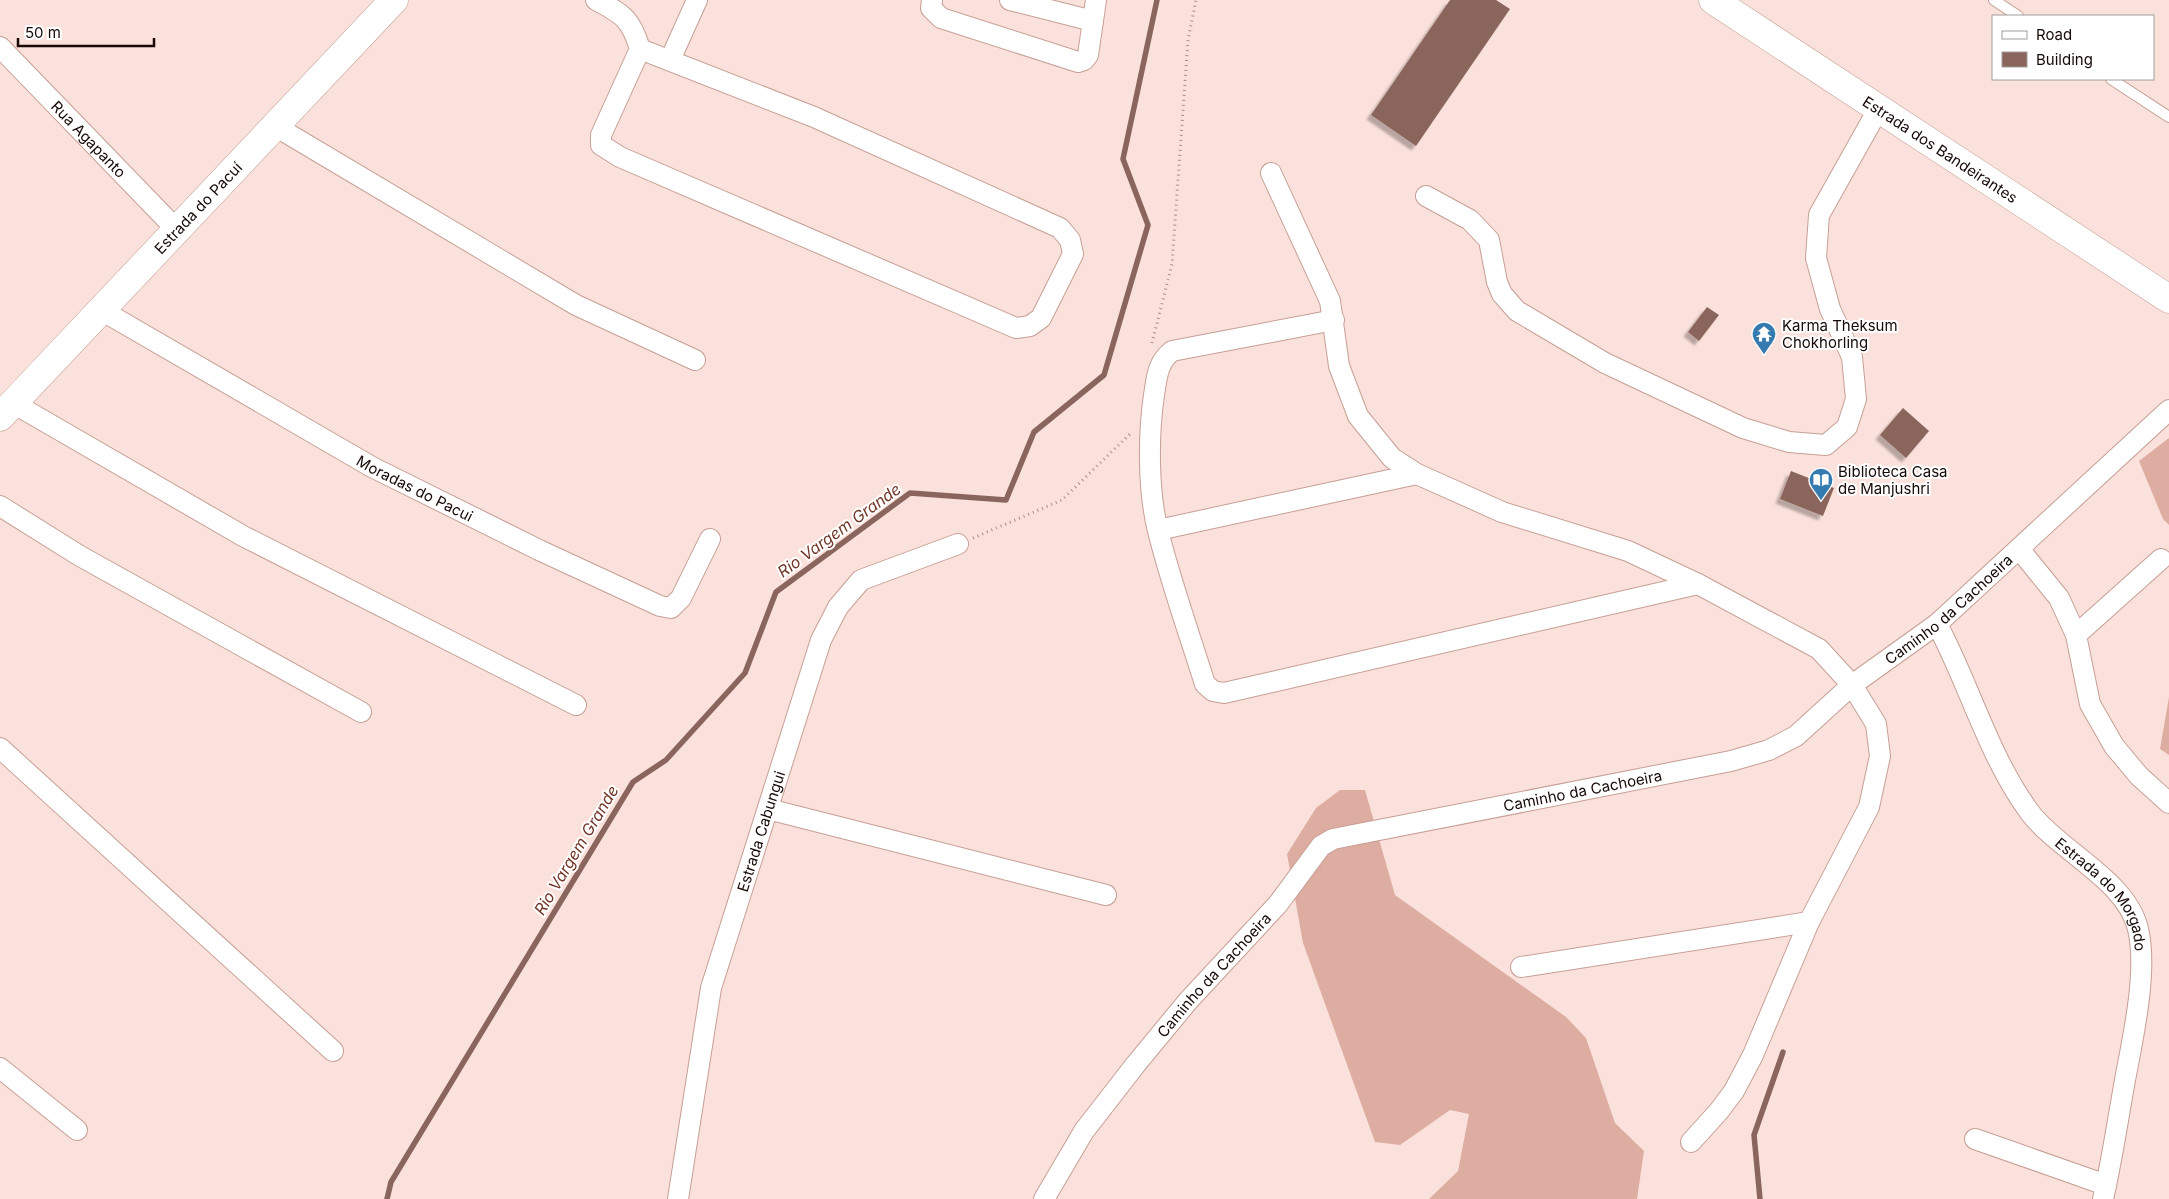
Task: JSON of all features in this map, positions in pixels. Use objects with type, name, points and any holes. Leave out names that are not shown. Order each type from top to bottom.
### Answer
[{"type":"street","name":"Estrada do Pacuí","points":[[6,410],[394,0]]},
{"type":"street","points":[[596,0],[618,11],[634,28],[640,49],[601,135],[601,145],[620,157],[1016,328],[1030,326],[1041,318],[1073,254],[1070,240],[1060,228],[814,117],[640,49]]},
{"type":"street","points":[[670,60],[697,0]]},
{"type":"street","points":[[932,0],[931,8],[941,18],[1078,62],[1084,60],[1088,55],[1096,0]]},
{"type":"street","points":[[1010,0],[1093,21]]},
{"type":"street","name":"Estrada dos Bandeirantes","points":[[1712,0],[2169,299]]},
{"type":"street","name":"Rua Agapanto","points":[[0,47],[177,230]]},
{"type":"street","points":[[1426,196],[1470,220],[1489,240],[1496,282],[1502,294],[1517,310],[1605,363],[1743,428],[1789,442],[1826,445],[1847,427],[1856,399],[1852,357],[1830,309],[1816,258],[1819,215],[1879,108]]},
{"type":"street","points":[[275,126],[576,305],[695,360]]},
{"type":"street","points":[[1271,173],[1330,301],[1339,366],[1358,416],[1392,458],[1417,474],[1502,512],[1628,551],[1698,584],[1819,649],[1852,685],[1876,724],[1880,756],[1869,807],[1809,922],[1753,1055],[1734,1091],[1719,1111],[1690,1142]]},
{"type":"street","name":"Moradas do Pacui","points":[[101,310],[372,467],[539,550],[660,606],[671,608],[681,598],[710,540]]},
{"type":"street","points":[[1334,320],[1172,351],[1163,359],[1158,373],[1153,402],[1150,468],[1158,530],[1205,684],[1213,691],[1224,693],[1698,584]]},
{"type":"street","points":[[6,410],[243,536],[576,705]]},
{"type":"street","name":"Caminho da Cachoeira","points":[[1044,1199],[1084,1131],[1130,1071],[1188,1001],[1278,904],[1321,846],[1333,839],[1731,761],[1769,750],[1796,736],[1852,685],[1937,624],[2020,550],[2169,410]]},
{"type":"street","points":[[1158,530],[1417,474]]},
{"type":"street","points":[[0,506],[80,556],[361,712]]},
{"type":"street","name":"Estrada Cabungui","points":[[678,1199],[711,988],[821,640],[838,607],[861,580],[958,544]]},
{"type":"street","points":[[2020,550],[2059,598],[2076,635],[2090,704],[2114,746],[2138,776],[2169,803]]},
{"type":"street","points":[[2076,635],[2161,559]]},
{"type":"street","name":"Estrada do Morgado","points":[[1937,624],[2007,775],[2032,815],[2064,847],[2112,887],[2127,905],[2138,929],[2141,969],[2136,1016],[2104,1192]]},
{"type":"street","points":[[0,748],[333,1052]]},
{"type":"street","points":[[768,809],[1106,895]]},
{"type":"street","points":[[1521,967],[1809,922]]},
{"type":"street","points":[[0,1068],[77,1130]]},
{"type":"street","points":[[1975,1139],[2104,1192]]},
{"type":"lane","points":[[1994,0],[2016,15]]},
{"type":"lane","points":[[2113,80],[2169,117]]},
{"type":"path","points":[[1150,350],[1172,264],[1188,40],[1196,0]]},
{"type":"path","points":[[958,544],[1062,500],[1130,436],[1132,426]]},
{"type":"shaded area","points":[[2169,438],[2169,525],[2163,519],[2139,461]]},
{"type":"shaded area","points":[[2169,697],[2169,755],[2160,749]]},
{"type":"shaded area","points":[[1340,790],[1365,790],[1395,895],[1566,1017],[1586,1038],[1615,1123],[1644,1151],[1637,1199],[1429,1199],[1458,1171],[1469,1114],[1450,1110],[1400,1145],[1375,1142],[1303,943],[1287,854],[1316,808]]},
{"type":"building","points":[[1450,0],[1496,0],[1510,9],[1416,146],[1371,115]]},
{"type":"building","points":[[1707,307],[1719,315],[1699,341],[1688,332]]},
{"type":"building","points":[[1903,408],[1929,431],[1906,458],[1880,435]]},
{"type":"building","points":[[1791,471],[1834,488],[1823,516],[1780,499]]},
{"type":"waterway","name":"Rio Vargem Grande","points":[[387,1199],[391,1182],[633,782],[666,760],[745,673],[776,592],[910,493],[1006,500],[1034,432],[1104,375],[1148,225],[1123,159],[1157,0]]},
{"type":"waterway","points":[[1760,1199],[1754,1135],[1783,1052]]},
{"type":"place","name":"Karma Theksum Chokhorling","points":[[1764,355]]},
{"type":"place","name":"Biblioteca Casa de Manjushri","points":[[1821,501]]}]
